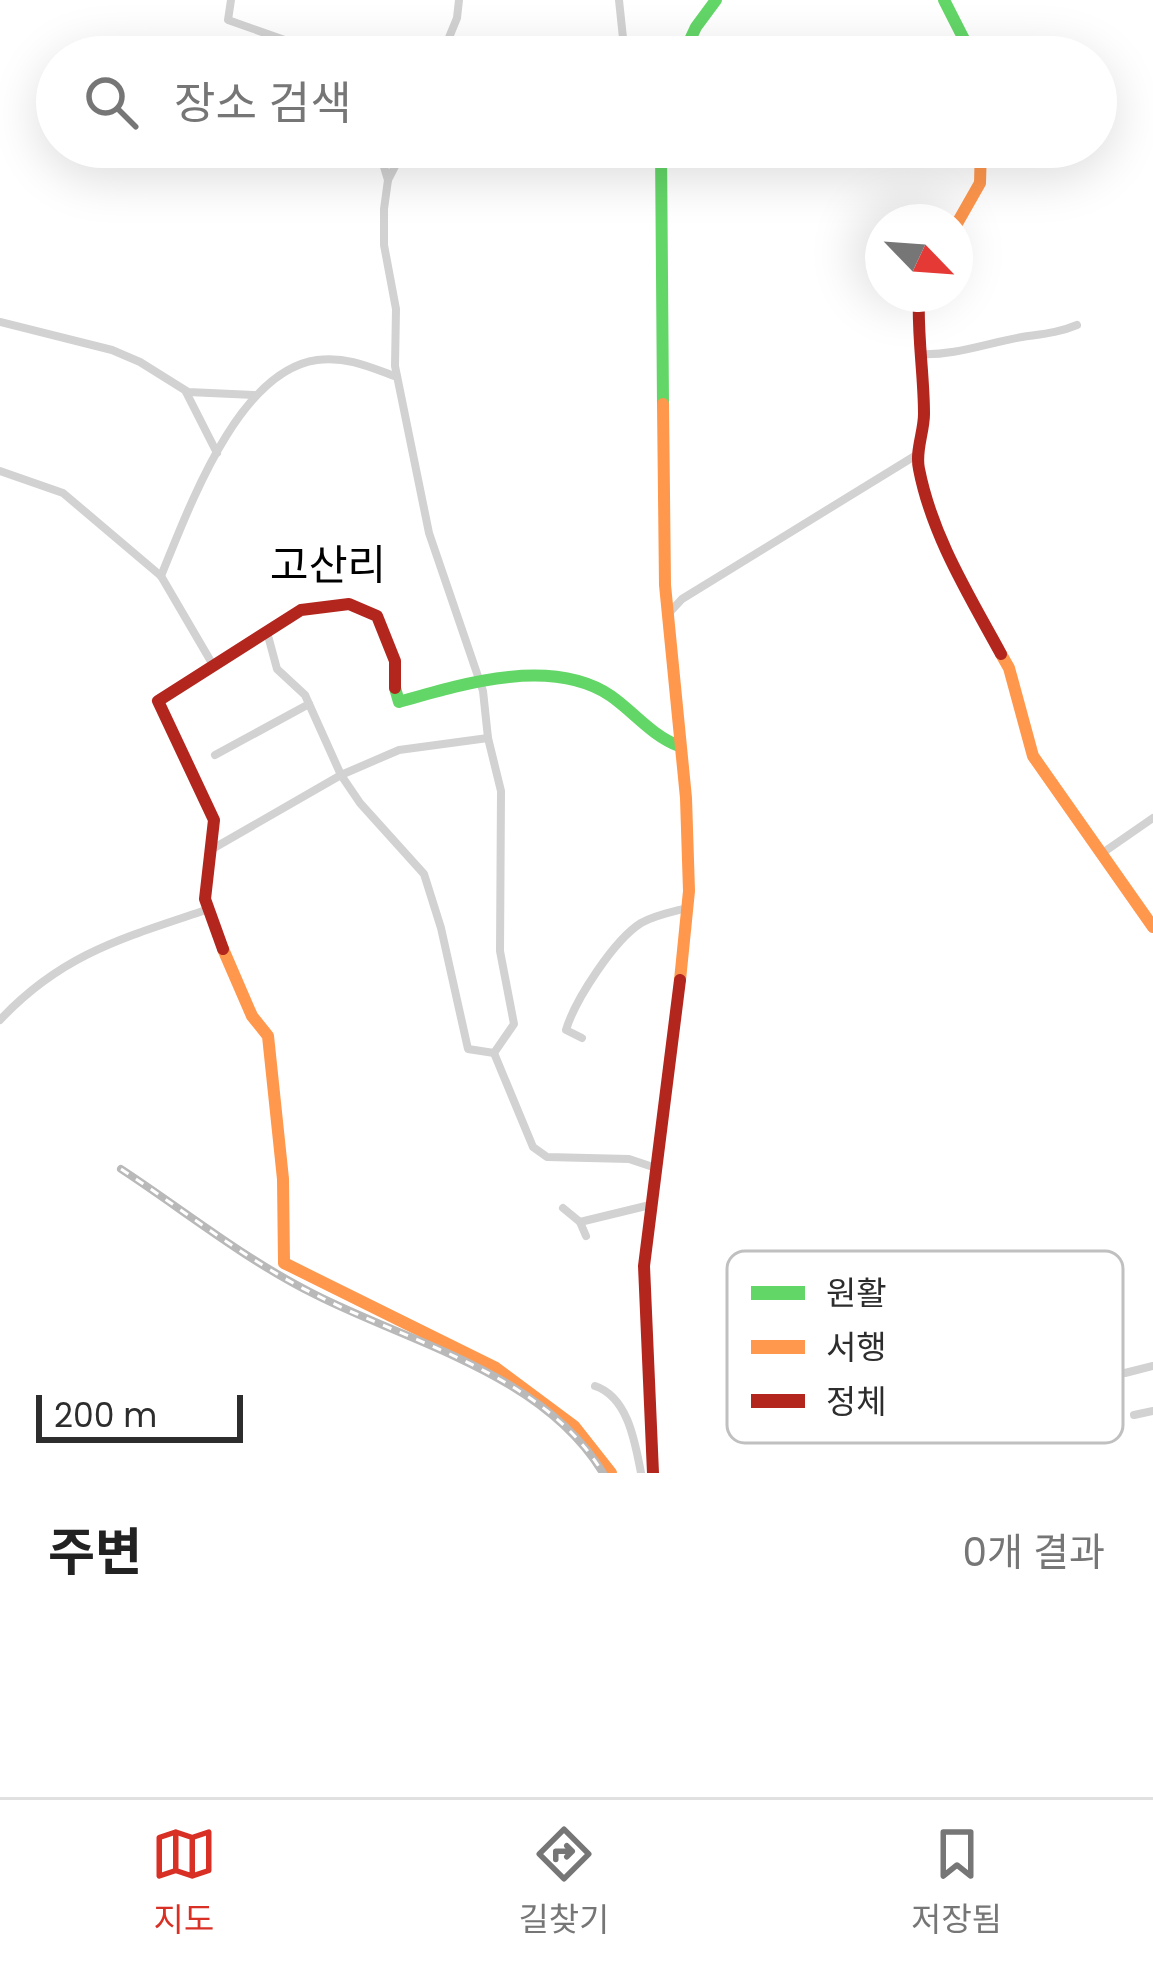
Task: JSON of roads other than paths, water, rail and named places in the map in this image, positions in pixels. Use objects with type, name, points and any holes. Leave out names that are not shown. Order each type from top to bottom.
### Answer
[{"type":"street","points":[[232,0],[228,20],[273,36]]},
{"type":"street","points":[[450,36],[459,0]]},
{"type":"street","points":[[619,0],[623,36]]},
{"type":"street","points":[[692,36],[716,0]]},
{"type":"street","points":[[944,0],[962,36]]},
{"type":"street","points":[[384,168],[388,180],[384,245],[395,309],[397,377],[429,533],[480,679],[501,790],[500,951],[514,1017],[511,1030],[494,1053]]},
{"type":"street","points":[[388,180],[394,168]]},
{"type":"street","points":[[653,1473],[644,1293],[650,1205],[668,1102],[688,908],[686,798],[668,615],[659,168]]},
{"type":"street","points":[[968,204],[980,183],[980,168]]},
{"type":"street","points":[[919,312],[924,416],[918,472],[943,545],[1009,668],[1033,756],[1153,927]]},
{"type":"street","points":[[0,322],[112,350],[185,391],[227,397],[256,395]]},
{"type":"street","points":[[919,354],[978,349],[1077,325]]},
{"type":"street","points":[[161,576],[218,454],[256,395],[275,376],[318,360],[361,363],[397,377]]},
{"type":"street","points":[[185,391],[218,454]]},
{"type":"street","points":[[668,615],[682,599],[918,454]]},
{"type":"street","points":[[0,470],[63,493],[161,576],[213,664]]},
{"type":"street","points":[[611,1473],[574,1426],[496,1368],[284,1263],[283,1179],[268,1036],[252,1016],[206,910],[203,895],[214,848],[214,820],[158,706],[161,699],[213,664],[302,610],[349,604],[377,616],[395,661],[399,702],[480,679],[540,675],[584,683],[607,693],[661,739],[680,746]]},
{"type":"street","points":[[267,632],[277,669],[309,704],[341,776],[424,874],[448,959],[461,1034],[468,1049],[494,1053]]},
{"type":"street","points":[[215,755],[309,704]]},
{"type":"street","points":[[214,848],[341,776],[407,747],[426,749],[488,738]]},
{"type":"street","points":[[1101,854],[1153,818]]},
{"type":"street","points":[[582,1038],[566,1030],[572,1011],[622,940],[641,923],[688,908]]},
{"type":"street","points":[[0,1020],[19,997],[77,958],[144,929],[206,910]]},
{"type":"street","points":[[494,1053],[533,1147],[540,1153],[629,1159],[656,1168]]},
{"type":"street","points":[[580,1222],[650,1205]]},
{"type":"street","points":[[563,1208],[580,1222],[586,1236]]},
{"type":"street","points":[[1125,1372],[1153,1366]]},
{"type":"street","points":[[595,1386],[608,1390],[621,1405],[641,1473]]},
{"type":"street","points":[[1134,1415],[1153,1411]]},
{"type":"railway","points":[[121,1169],[290,1282],[511,1386],[577,1439],[603,1473]]},
{"type":"district","name":"고산리","points":[[328,565]]}]
